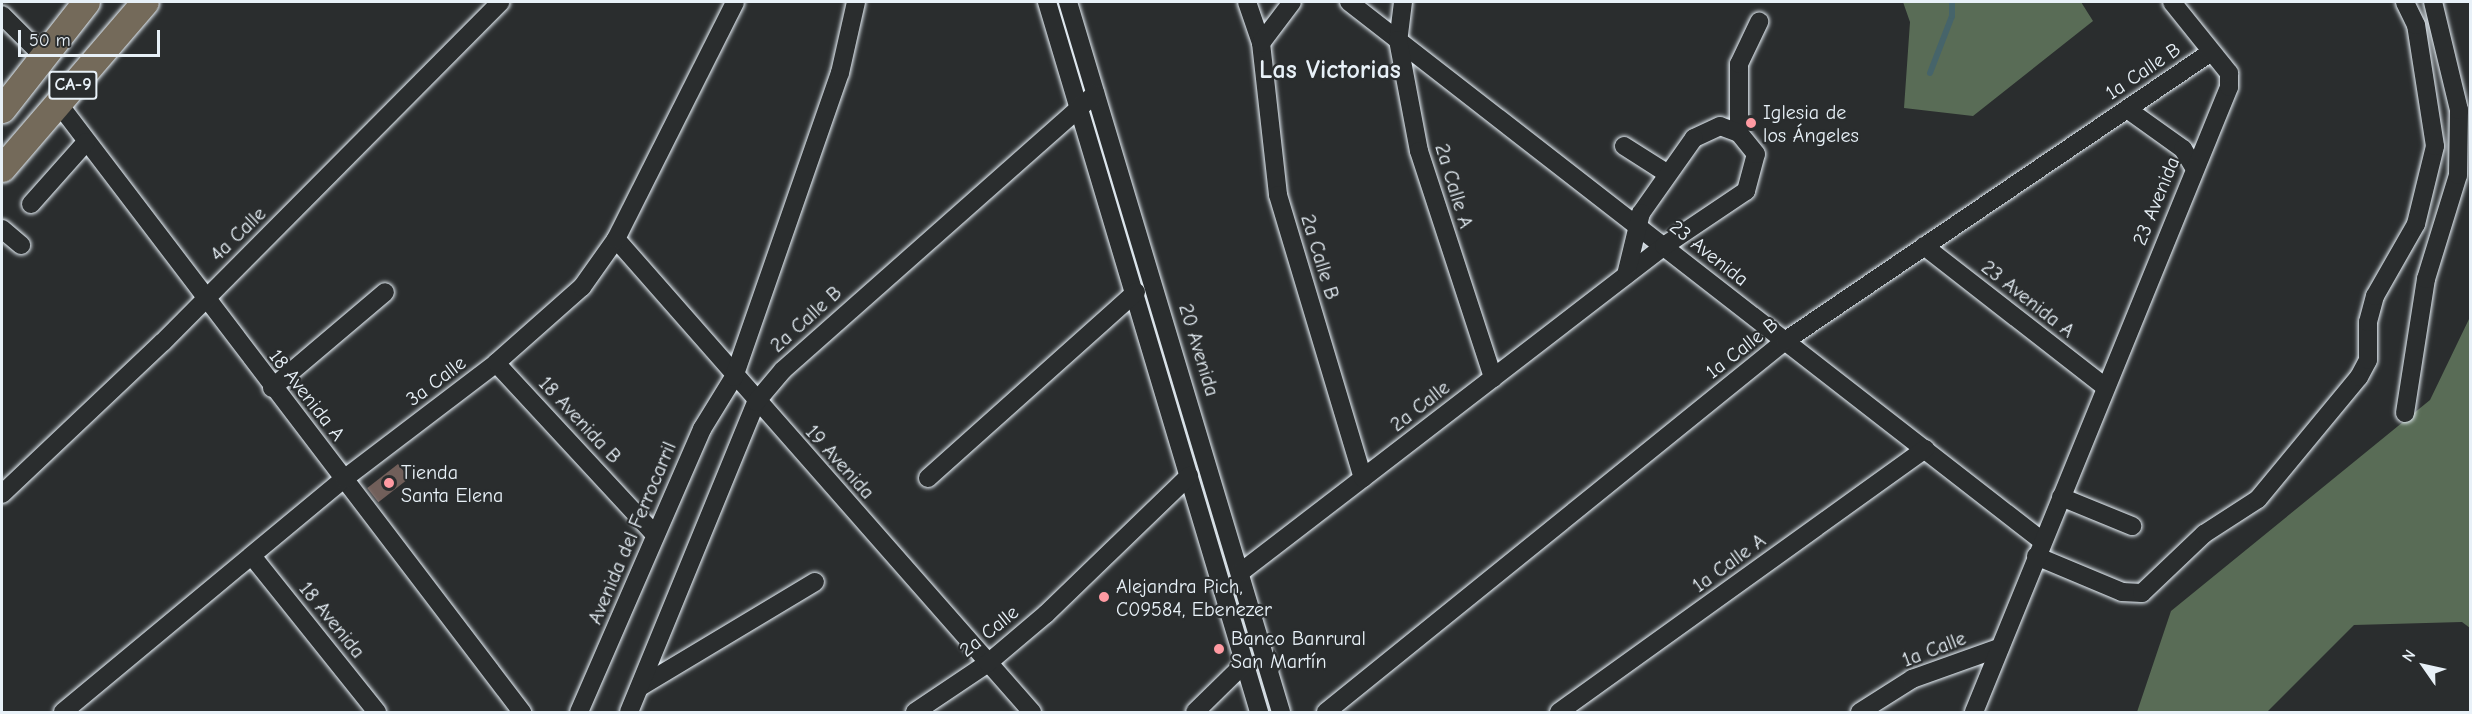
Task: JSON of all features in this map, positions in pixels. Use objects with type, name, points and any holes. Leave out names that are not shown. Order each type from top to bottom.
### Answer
[{"type":"highway","name":"CA-9","points":[[2,110],[42,55],[86,2]]},
{"type":"highway","name":"CA-9","points":[[2,168],[145,2]]},
{"type":"street","name":"4a Calle","points":[[2,494],[203,299],[501,2]]},
{"type":"street","name":"3a Calle","points":[[63,712],[344,479],[496,363],[582,287],[616,239],[735,2]]},
{"type":"street","name":"Avenida del Ferrocarril","points":[[579,712],[702,429],[734,377],[840,73],[856,2]]},
{"type":"street","points":[[1047,2],[1136,292],[1259,712]]},
{"type":"street","name":"20 Avenida","points":[[1068,2],[1241,572],[1281,712]]},
{"type":"street","name":"2a Calle B","points":[[1247,2],[1261,43],[1278,195],[1363,478]]},
{"type":"street","points":[[1261,43],[1292,2]]},
{"type":"street","name":"23 Avenida","points":[[1349,2],[1925,449],[2039,548]]},
{"type":"street","name":"2a Calle A","points":[[1403,2],[1398,40],[1425,173],[1493,378]]},
{"type":"street","points":[[2172,2],[2211,52]]},
{"type":"street","points":[[2039,548],[2121,592],[2142,592],[2204,534],[2258,499],[2359,377],[2368,360],[2368,322],[2375,296],[2416,224],[2435,146],[2416,25],[2405,2]]},
{"type":"street","points":[[2405,413],[2426,279],[2458,175],[2459,110],[2433,2]]},
{"type":"street","points":[[2,15],[42,55]]},
{"type":"street","points":[[1626,275],[1636,225],[1668,174],[1702,131],[1720,126],[1739,133],[1739,64],[1759,22]]},
{"type":"street","name":"23 Avenida","points":[[1974,712],[1996,649],[2061,497],[2231,78],[2211,52]]},
{"type":"street","name":"1a Calle B","points":[[1326,712],[1785,341],[2211,52]]},
{"type":"street","name":"2a Calle B","points":[[756,402],[783,370],[1095,94]]},
{"type":"street","name":"18 Avenida A","points":[[58,103],[203,299],[522,712]]},
{"type":"street","points":[[2127,109],[2183,148],[2194,167]]},
{"type":"street","name":"2a Calle","points":[[1241,572],[1664,246],[1746,191],[1756,154],[1739,133]]},
{"type":"street","points":[[31,204],[86,141]]},
{"type":"street","points":[[1624,146],[1668,174]]},
{"type":"street","points":[[2,229],[21,245]]},
{"type":"street","name":"19 Avenida","points":[[616,239],[734,377],[1032,712]]},
{"type":"street","name":"23 Avenida A","points":[[1924,246],[2105,387]]},
{"type":"street","points":[[272,388],[385,292]]},
{"type":"street","points":[[928,478],[1136,292]]},
{"type":"street","name":"18 Avenida B","points":[[496,363],[655,535]]},
{"type":"street","points":[[629,712],[756,402]]},
{"type":"street","name":"1a Calle A","points":[[1559,712],[1925,449]]},
{"type":"street","name":"2a Calle","points":[[915,712],[988,663],[1189,476]]},
{"type":"street","points":[[2061,497],[2132,526]]},
{"type":"street","name":"18 Avenida","points":[[252,556],[377,712]]},
{"type":"street","points":[[640,687],[815,582]]},
{"type":"street","name":"1a Calle","points":[[1860,712],[1912,679],[1996,649]]},
{"type":"street","points":[[1195,712],[1244,664]]},
{"type":"green space","points":[[1903,2],[2081,2],[2093,21],[1973,116],[1904,108],[1910,22]]},
{"type":"green space","points":[[2470,317],[2470,628],[2462,622],[2354,625],[2267,712],[2137,712],[2171,611],[2430,400]]},
{"type":"building","name":"Tienda Santa Elena","points":[[398,464],[409,478],[378,502],[367,488]]},
{"type":"waterway","points":[[1930,73],[1952,16],[1952,2]]},
{"type":"place","name":"Iglesia de los Ángeles","points":[[1751,123]]},
{"type":"place","name":"Tienda Santa Elena","points":[[389,483]]},
{"type":"place","name":"Alejandra Pich, C09584, Ebenezer","points":[[1104,597]]},
{"type":"place","name":"Banco Banrural San Martín","points":[[1219,649]]},
{"type":"district","name":"Las Victorias","points":[[1330,71]]}]
